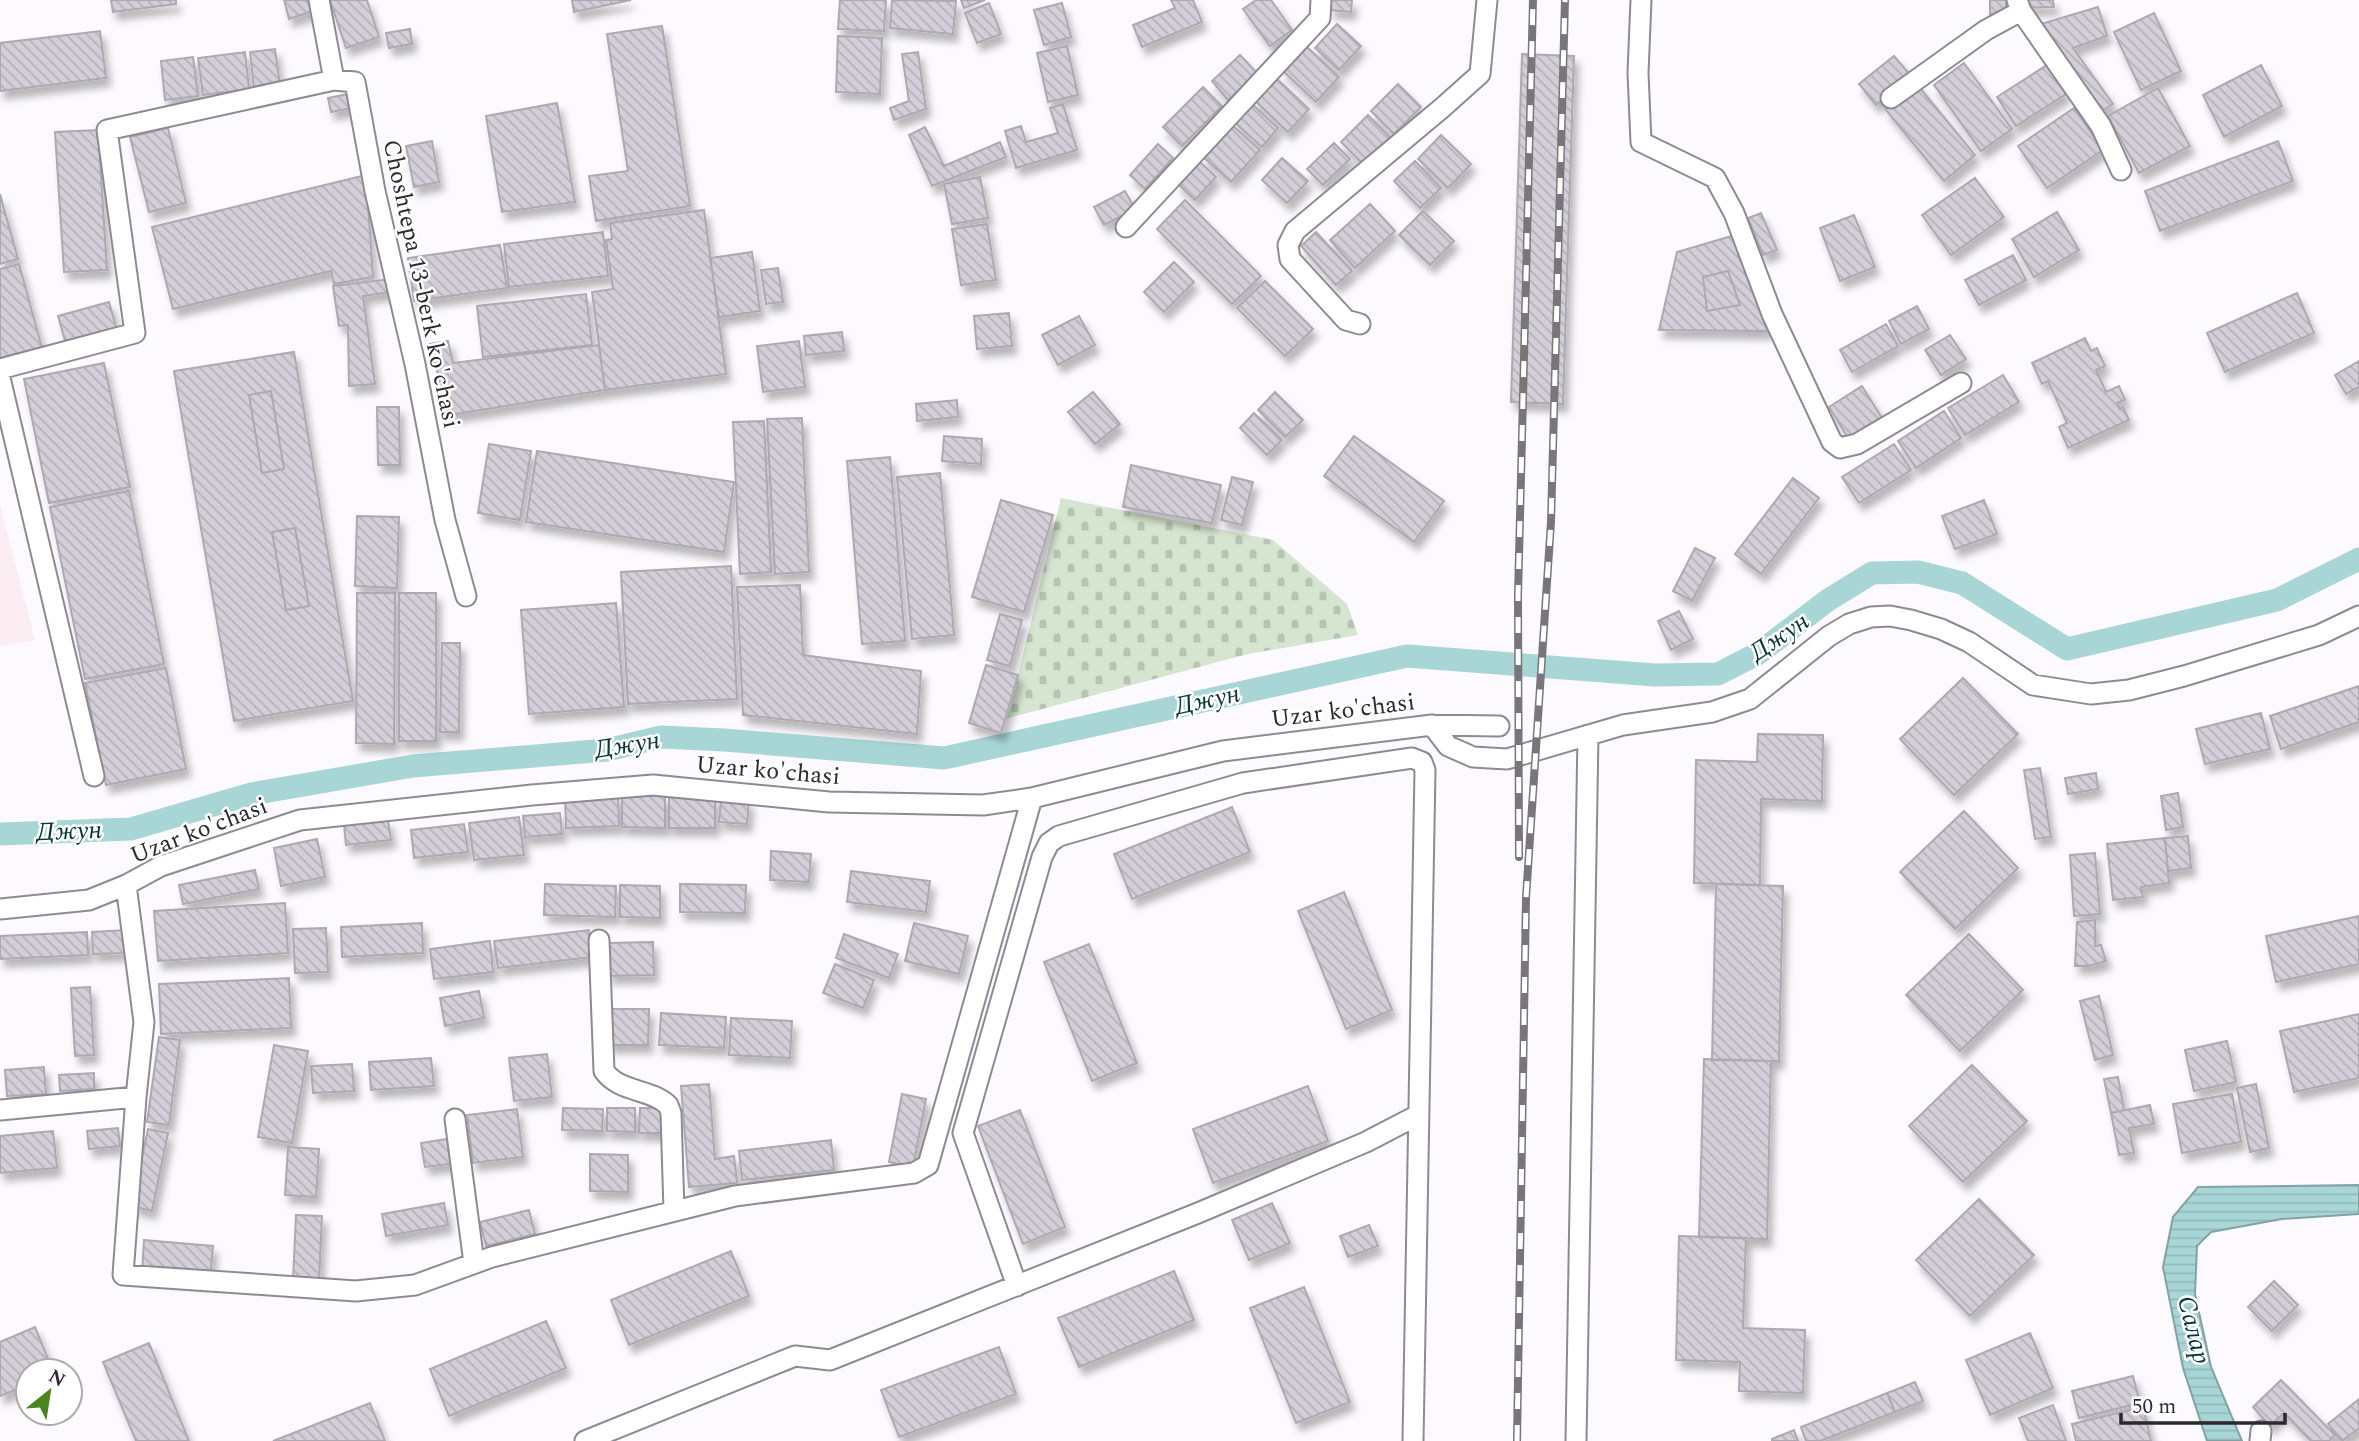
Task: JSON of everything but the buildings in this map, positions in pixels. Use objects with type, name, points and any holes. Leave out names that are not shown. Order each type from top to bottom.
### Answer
[{"type":"street","points":[[0,369],[135,333],[107,130],[334,80],[319,0]]},
{"type":"street","points":[[1126,228],[1320,18],[1321,0]]},
{"type":"street","points":[[1360,324],[1346,320],[1299,269],[1290,259],[1288,245],[1295,231],[1480,74],[1487,0]]},
{"type":"street","points":[[1641,0],[1638,73],[1640,142],[1715,178],[1734,213],[1773,314],[1832,442],[1840,448],[1857,444],[1961,383]]},
{"type":"street","points":[[1891,98],[2019,5],[2101,126],[2121,170]]},
{"type":"street","name":"Choshtepa 13-berk ko'chasi","points":[[334,80],[355,82],[375,191],[415,364],[445,520],[466,596]]},
{"type":"street","points":[[0,378],[94,776]]},
{"type":"street","points":[[1435,728],[1448,746],[1473,757],[1507,759],[1623,725],[1712,712],[1750,699],[1829,636],[1849,624],[1871,617],[1890,616],[1941,629],[1969,642],[2033,685],[2091,694],[2129,690],[2183,676],[2319,635],[2359,616]]},
{"type":"street","name":"Uzar ko'chasi","points":[[0,909],[89,900],[126,885],[161,866],[300,820],[653,785],[829,802],[983,805],[1032,798],[1223,751],[1435,728],[1499,726]]},
{"type":"street","points":[[1413,1441],[1425,769],[1422,762],[1435,728]]},
{"type":"street","points":[[1576,1441],[1588,735]]},
{"type":"street","points":[[1017,1286],[963,1133],[1042,857],[1049,844],[1059,836],[1243,783],[1412,758],[1422,762]]},
{"type":"street","points":[[126,885],[144,1021],[123,1275],[356,1291],[415,1285],[474,1263],[735,1196],[914,1172],[928,1165],[1032,798]]},
{"type":"street","points":[[598,940],[604,1071],[611,1081],[655,1097],[668,1105],[671,1113],[674,1211]]},
{"type":"street","points":[[0,1110],[136,1097]]},
{"type":"street","points":[[585,1441],[795,1356],[830,1360],[1186,1219],[1366,1142],[1418,1115]]},
{"type":"street","points":[[455,1119],[474,1263]]},
{"type":"shaded area","points":[[0,505],[35,640],[0,647]]},
{"type":"green space","points":[[1061,498],[1273,540],[1347,604],[1358,635],[1248,654],[1005,719]]},
{"type":"water","name":"Салар","points":[[2359,1185],[2359,1214],[2282,1219],[2211,1232],[2197,1246],[2195,1294],[2211,1367],[2242,1441],[2207,1441],[2183,1368],[2163,1267],[2173,1217],[2198,1187]]},
{"type":"waterway","name":"Джун","points":[[0,834],[131,829],[251,794],[413,766],[607,750],[661,737],[944,758],[1407,656],[1655,675],[1718,674],[1759,653],[1828,600],[1872,573],[1918,572],[1962,583],[2067,649],[2277,600],[2359,559]]},
{"type":"railway","points":[[1519,857],[1518,596],[1533,0]]},
{"type":"railway","points":[[1517,1441],[1526,898],[1551,522],[1565,0]]}]
